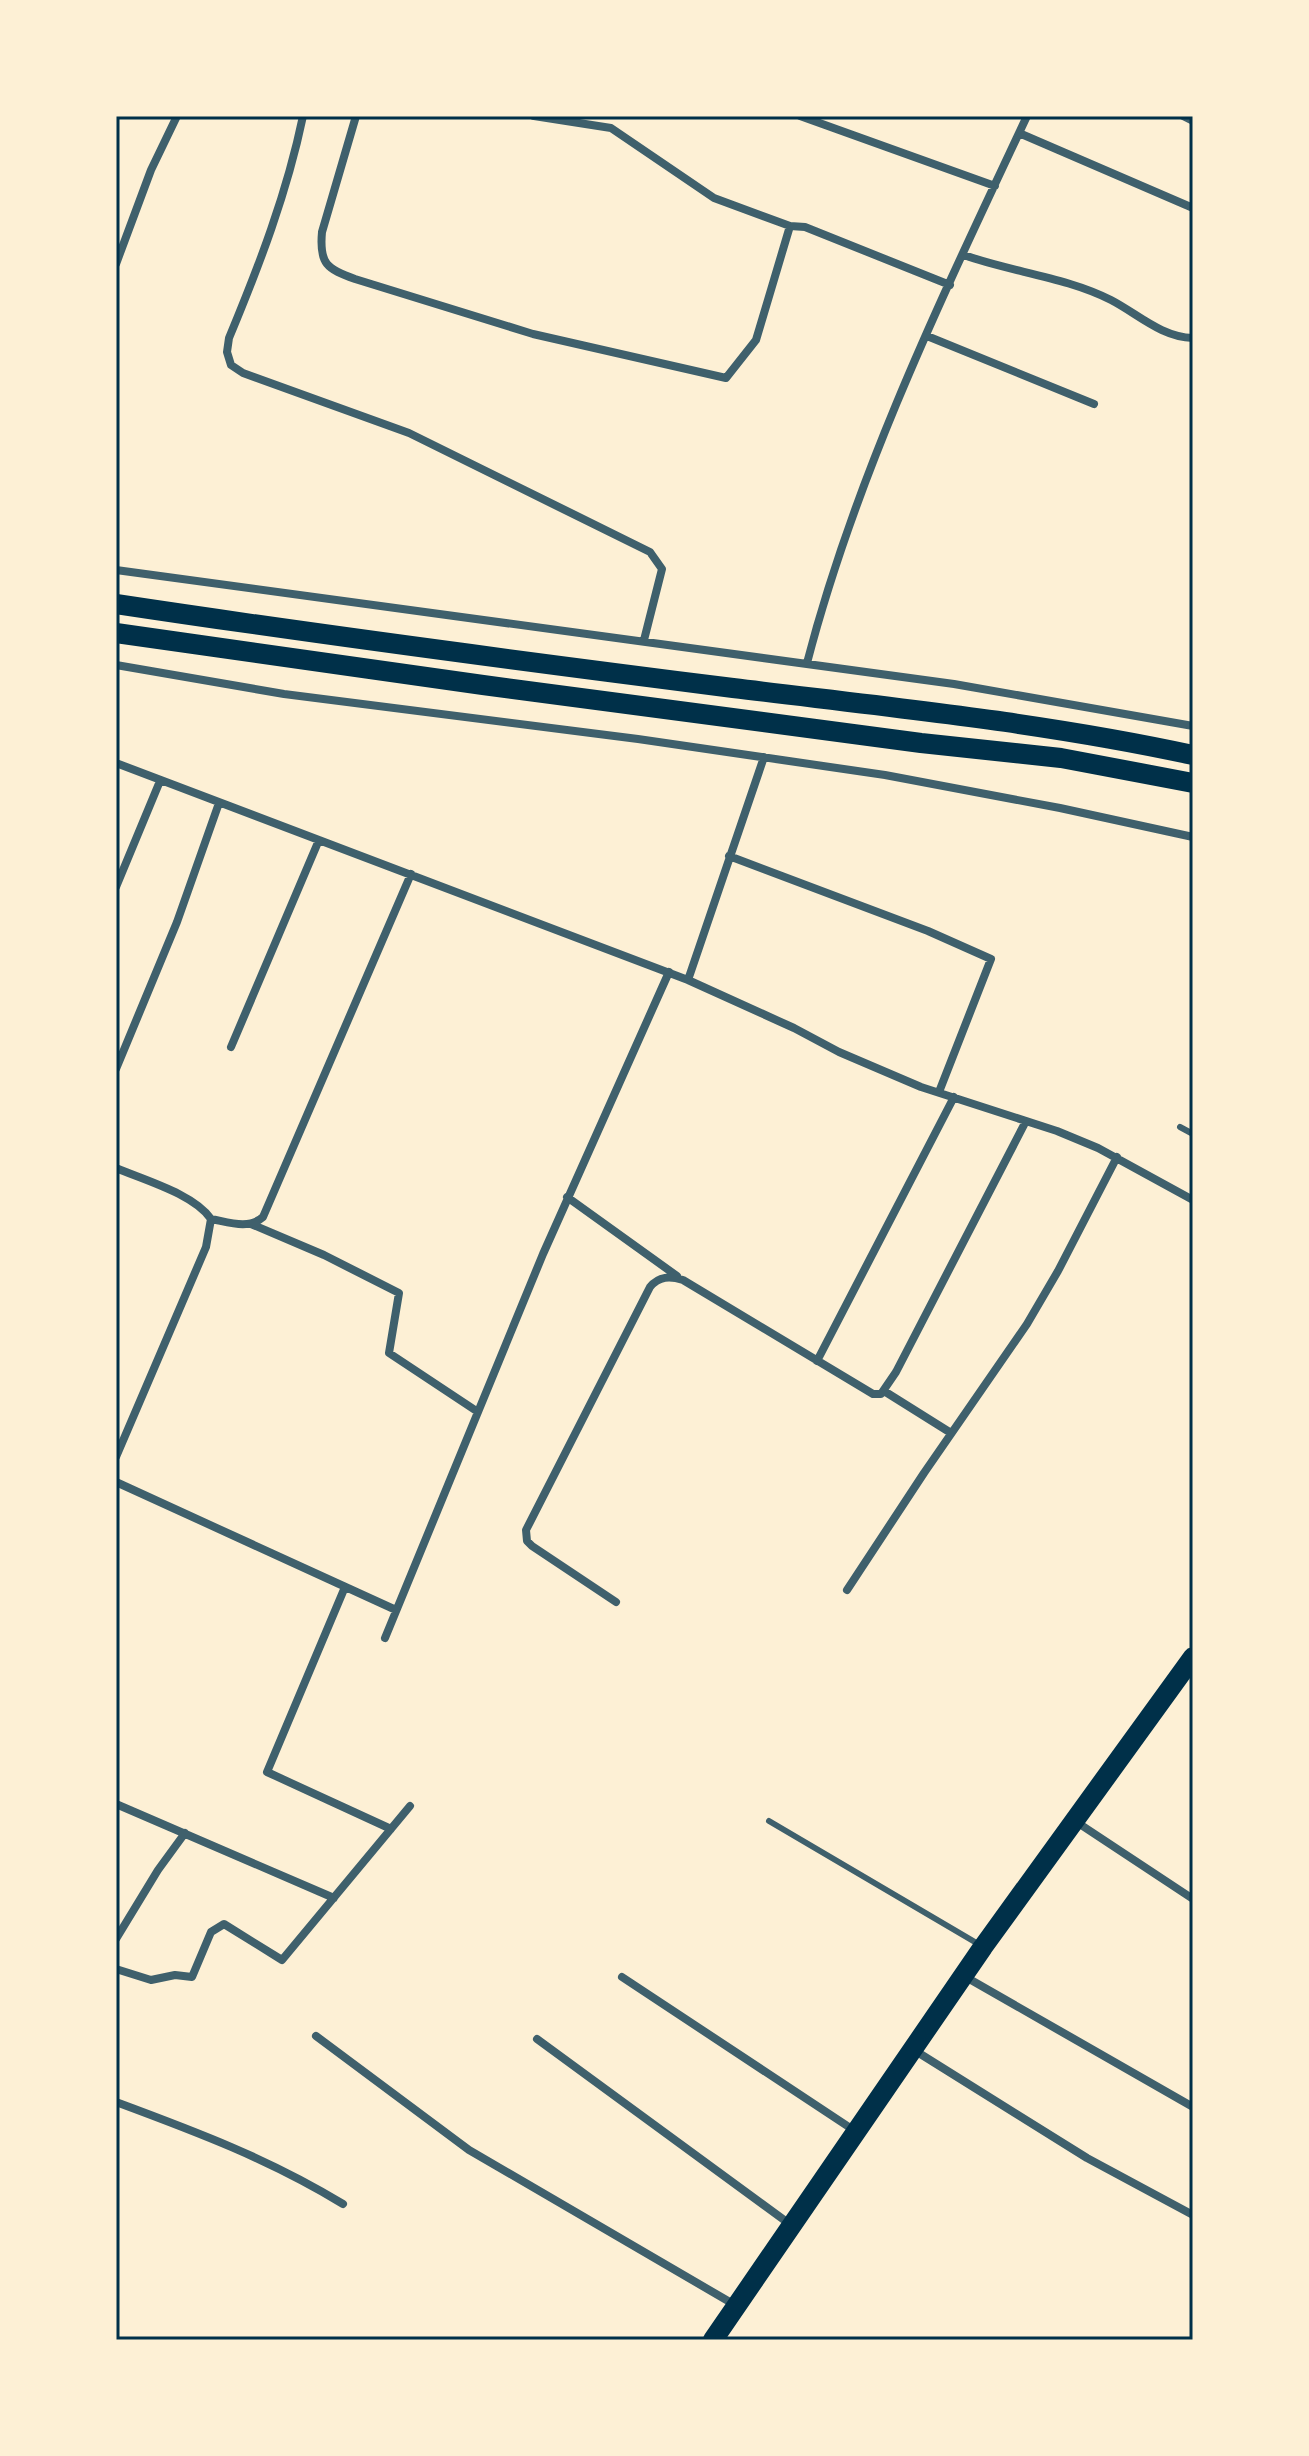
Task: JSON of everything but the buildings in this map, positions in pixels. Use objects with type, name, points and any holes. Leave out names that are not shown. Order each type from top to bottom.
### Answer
[{"type":"highway","points":[[116,604],[488,657],[952,715],[1115,738],[1193,755]]},
{"type":"highway","points":[[116,633],[921,743],[1061,758],[1193,783]]},
{"type":"highway","points":[[713,2340],[983,1947],[1193,1657]]},
{"type":"street","points":[[116,264],[151,170],[177,116]]},
{"type":"street","points":[[303,116],[291,170],[272,229],[229,338],[227,352],[231,365],[271,385],[409,433],[650,552],[662,569],[644,640]]},
{"type":"street","points":[[356,116],[322,232],[320,250],[325,264],[355,279],[533,334],[726,378],[756,340],[790,226]]},
{"type":"street","points":[[534,116],[611,128],[714,198],[790,226],[805,227],[950,285]]},
{"type":"street","points":[[800,116],[995,186]]},
{"type":"street","points":[[807,663],[825,594],[869,469],[1027,116]]},
{"type":"street","points":[[1183,116],[1193,121]]},
{"type":"street","points":[[1019,133],[1193,208]]},
{"type":"street","points":[[964,255],[1083,288],[1109,299],[1165,332],[1193,338]]},
{"type":"street","points":[[927,336],[1094,404]]},
{"type":"street","points":[[116,570],[807,663],[1027,695],[1193,726]]},
{"type":"street","points":[[116,665],[284,694],[764,757],[942,785],[1193,837]]},
{"type":"street","points":[[688,980],[764,757]]},
{"type":"street","points":[[116,763],[669,972],[794,1028],[839,1052],[1117,1157],[1193,1200]]},
{"type":"street","points":[[116,887],[160,781]]},
{"type":"street","points":[[116,1069],[177,922],[219,803]]},
{"type":"street","points":[[231,1047],[319,840]]},
{"type":"street","points":[[729,856],[928,931],[991,959],[939,1092]]},
{"type":"street","points":[[251,1224],[263,1217],[411,874]]},
{"type":"street","points":[[385,1638],[567,1197],[669,972]]},
{"type":"street","points":[[817,1361],[954,1097]]},
{"type":"street","points":[[567,1197],[683,1280],[878,1395],[884,1391],[1026,1121]]},
{"type":"street","points":[[847,1590],[1027,1324],[1117,1157]]},
{"type":"street","points":[[116,1168],[189,1200],[204,1209],[211,1219],[206,1247],[116,1457]]},
{"type":"street","points":[[211,1219],[251,1224],[324,1255],[399,1293],[389,1353],[478,1412]]},
{"type":"street","points":[[616,1602],[532,1546],[527,1541],[526,1530],[643,1297],[661,1278],[683,1280]]},
{"type":"street","points":[[884,1391],[951,1433]]},
{"type":"street","points":[[116,1482],[396,1610]]},
{"type":"street","points":[[345,1587],[267,1772],[391,1829]]},
{"type":"street","points":[[116,1804],[334,1898]]},
{"type":"street","points":[[116,1969],[151,1980],[175,1975],[192,1977],[211,1932],[224,1924],[282,1960],[410,1806]]},
{"type":"street","points":[[1075,1820],[1193,1899]]},
{"type":"street","points":[[116,1939],[158,1870],[185,1833]]},
{"type":"street","points":[[964,1976],[1193,2107]]},
{"type":"street","points":[[622,1977],[856,2132]]},
{"type":"street","points":[[316,2036],[469,2150],[737,2306]]},
{"type":"street","points":[[537,2039],[792,2225]]},
{"type":"street","points":[[913,2049],[1087,2158],[1193,2215]]},
{"type":"street","points":[[116,2102],[228,2144],[296,2176],[343,2204]]},
{"type":"lane","points":[[1180,1127],[1193,1134]]},
{"type":"lane","points":[[769,1821],[983,1947]]}]
